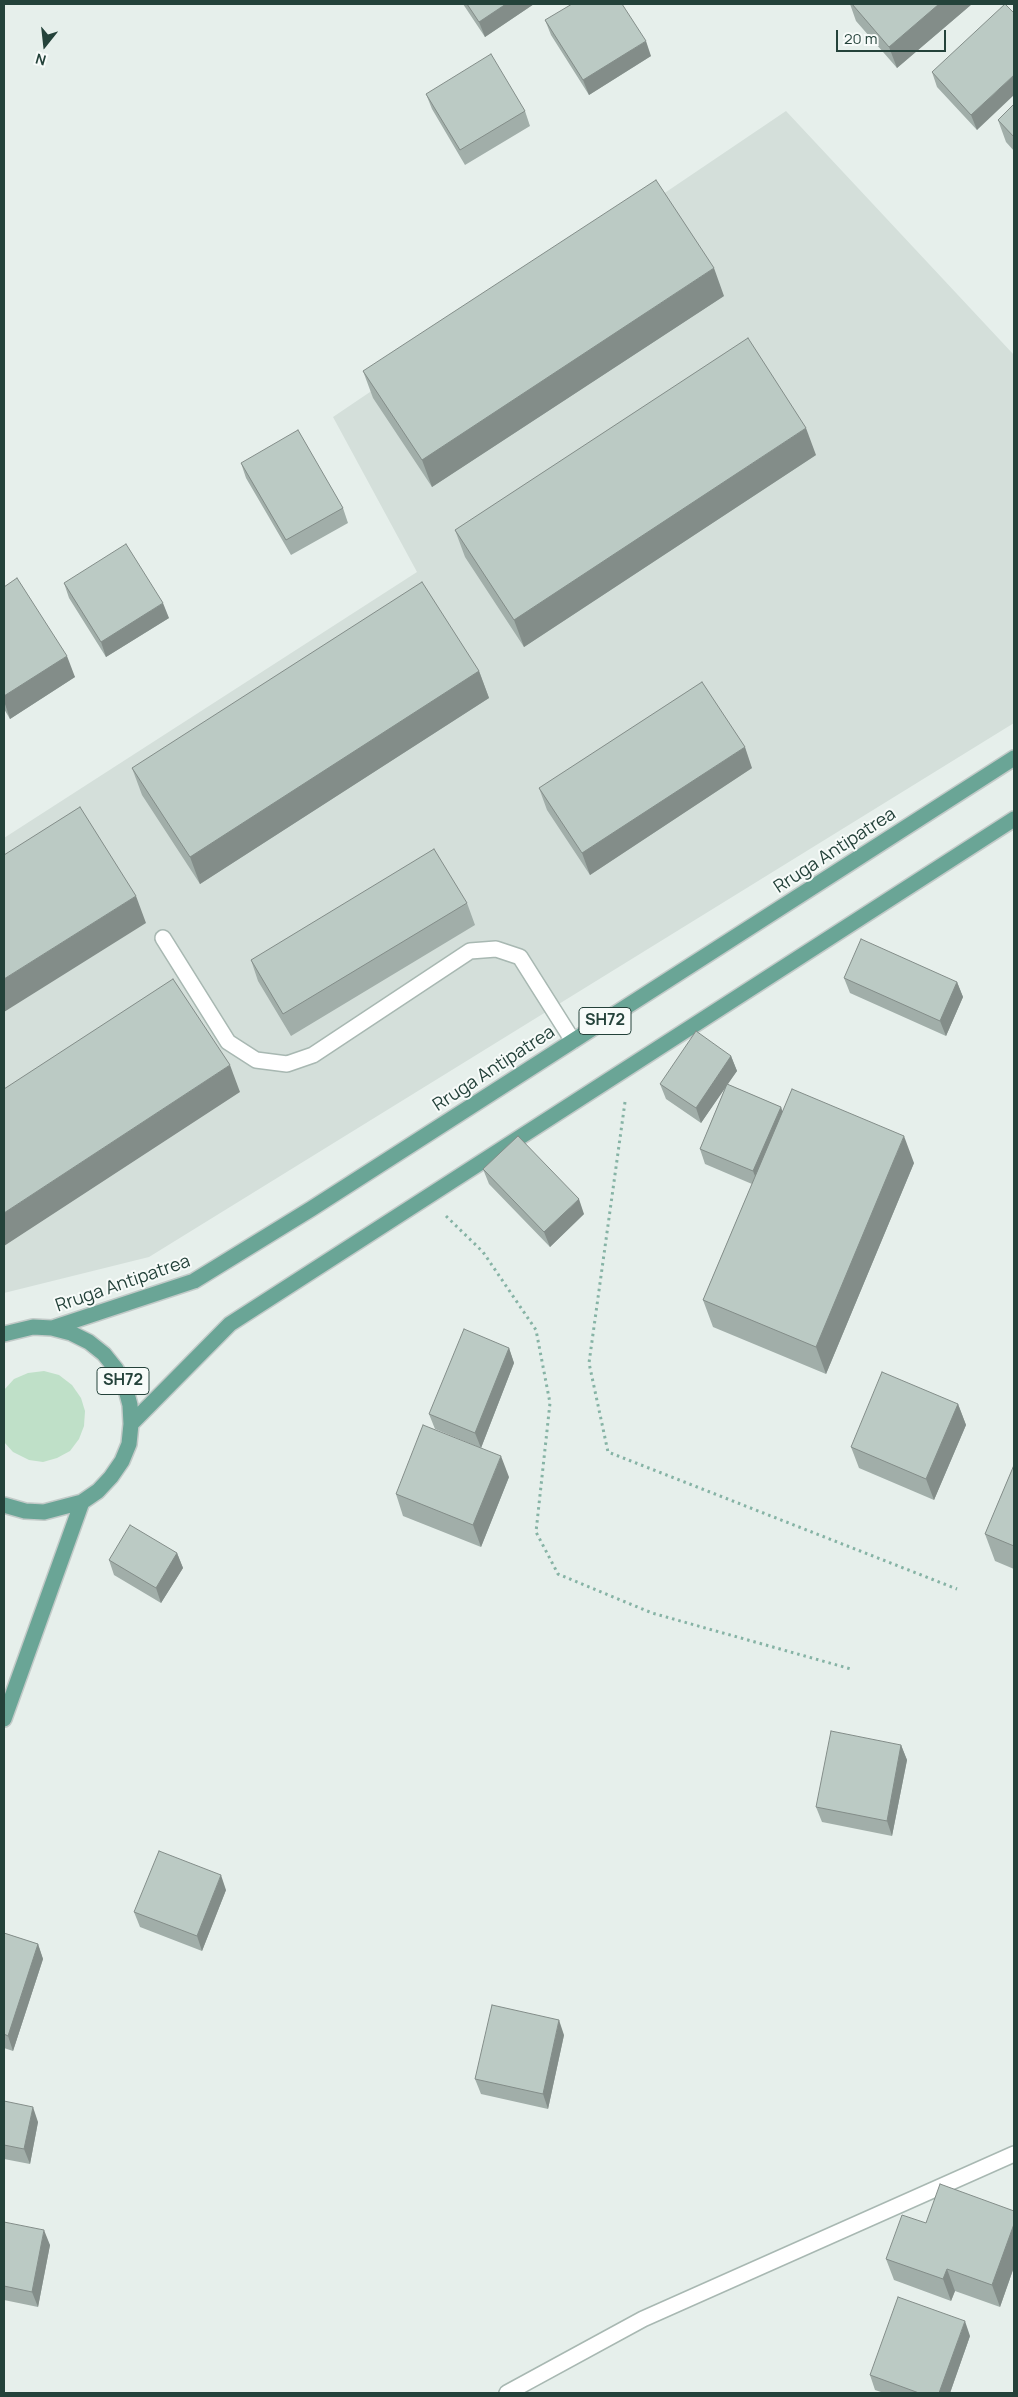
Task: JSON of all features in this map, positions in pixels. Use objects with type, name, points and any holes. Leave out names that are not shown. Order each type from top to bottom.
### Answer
[{"type":"main road","name":"Rruga Antipatrea","points":[[52,1328],[194,1281],[1014,758]]},
{"type":"main road","name":"SH72","points":[[132,1424],[230,1324],[1014,819]]},
{"type":"main road","name":"Rruga Antipatrea","points":[[4,1334],[33,1327],[52,1328],[71,1333],[89,1342],[104,1354],[116,1369],[125,1386],[130,1404],[132,1424],[129,1444],[122,1461],[104,1484],[82,1502],[44,1512],[25,1511],[4,1505]]},
{"type":"main road","points":[[4,1719],[82,1502]]},
{"type":"street","points":[[163,938],[228,1042],[256,1060],[287,1064],[313,1055],[470,951],[496,949],[520,958],[573,1041]]},
{"type":"street","points":[[507,2393],[643,2319],[1014,2154]]},
{"type":"path","points":[[630,1067],[588,1364],[608,1452],[957,1589]]},
{"type":"path","points":[[427,1198],[484,1252],[536,1330],[550,1403],[536,1532],[558,1574],[652,1613],[851,1669]]},
{"type":"shaded area","points":[[786,111],[1014,355],[1014,723],[149,1257],[4,1293],[4,838],[417,572],[333,417]]},
{"type":"green space","points":[[44,1371],[59,1375],[72,1385],[81,1398],[85,1411],[84,1426],[79,1439],[70,1451],[57,1458],[43,1462],[29,1460],[13,1452],[4,1442],[4,1390],[14,1379],[28,1373]]},
{"type":"building","points":[[467,4],[506,4],[479,22]]},
{"type":"building","points":[[572,4],[622,4],[646,41],[583,80],[545,20]]},
{"type":"building","points":[[852,4],[939,4],[889,47]]},
{"type":"building","points":[[1005,4],[1014,13],[1014,75],[971,115],[932,72]]},
{"type":"building","points":[[491,54],[525,111],[460,150],[426,94]]},
{"type":"building","points":[[1014,104],[1014,137],[998,120]]},
{"type":"building","points":[[656,180],[714,268],[422,460],[363,371]]},
{"type":"building","points":[[748,338],[806,428],[514,620],[455,530]]},
{"type":"building","points":[[298,430],[343,508],[286,540],[241,463]]},
{"type":"building","points":[[126,544],[163,603],[101,642],[64,583]]},
{"type":"building","points":[[17,578],[67,656],[4,696],[4,587]]},
{"type":"building","points":[[422,582],[479,671],[190,857],[132,768]]},
{"type":"building","points":[[702,682],[745,747],[582,853],[539,788]]},
{"type":"building","points":[[80,807],[136,896],[4,979],[4,855]]},
{"type":"building","points":[[434,849],[467,903],[283,1014],[251,960]]},
{"type":"building","points":[[861,939],[957,982],[940,1021],[844,978]]},
{"type":"building","points":[[173,979],[230,1065],[4,1213],[4,1089]]},
{"type":"building","points":[[696,1031],[731,1056],[696,1108],[660,1084]]},
{"type":"building","points":[[727,1084],[781,1107],[753,1171],[700,1149]]},
{"type":"building","points":[[792,1089],[904,1136],[816,1347],[703,1300]]},
{"type":"building","points":[[518,1136],[579,1199],[544,1232],[483,1169]]},
{"type":"building","points":[[464,1329],[509,1348],[475,1433],[429,1414]]},
{"type":"building","points":[[882,1372],[958,1404],[926,1479],[851,1447]]},
{"type":"building","points":[[423,1425],[501,1456],[473,1525],[396,1494]]},
{"type":"building","points":[[1014,1465],[1014,1546],[985,1534]]},
{"type":"building","points":[[130,1525],[177,1553],[156,1588],[109,1560]]},
{"type":"building","points":[[831,1731],[901,1745],[887,1821],[816,1807]]},
{"type":"building","points":[[159,1851],[221,1875],[197,1936],[134,1912]]},
{"type":"building","points":[[4,1933],[38,1944],[8,2036],[4,2034]]},
{"type":"building","points":[[492,2005],[559,2020],[543,2094],[475,2079]]},
{"type":"building","points":[[4,2101],[33,2107],[24,2149],[4,2145]]},
{"type":"building","points":[[940,2184],[1014,2211],[1014,2224],[992,2285],[947,2269],[943,2279],[886,2259],[902,2215],[926,2223]]},
{"type":"building","points":[[4,2222],[44,2230],[32,2292],[4,2286]]},
{"type":"building","points":[[898,2297],[965,2321],[939,2393],[919,2393],[870,2375]]}]
